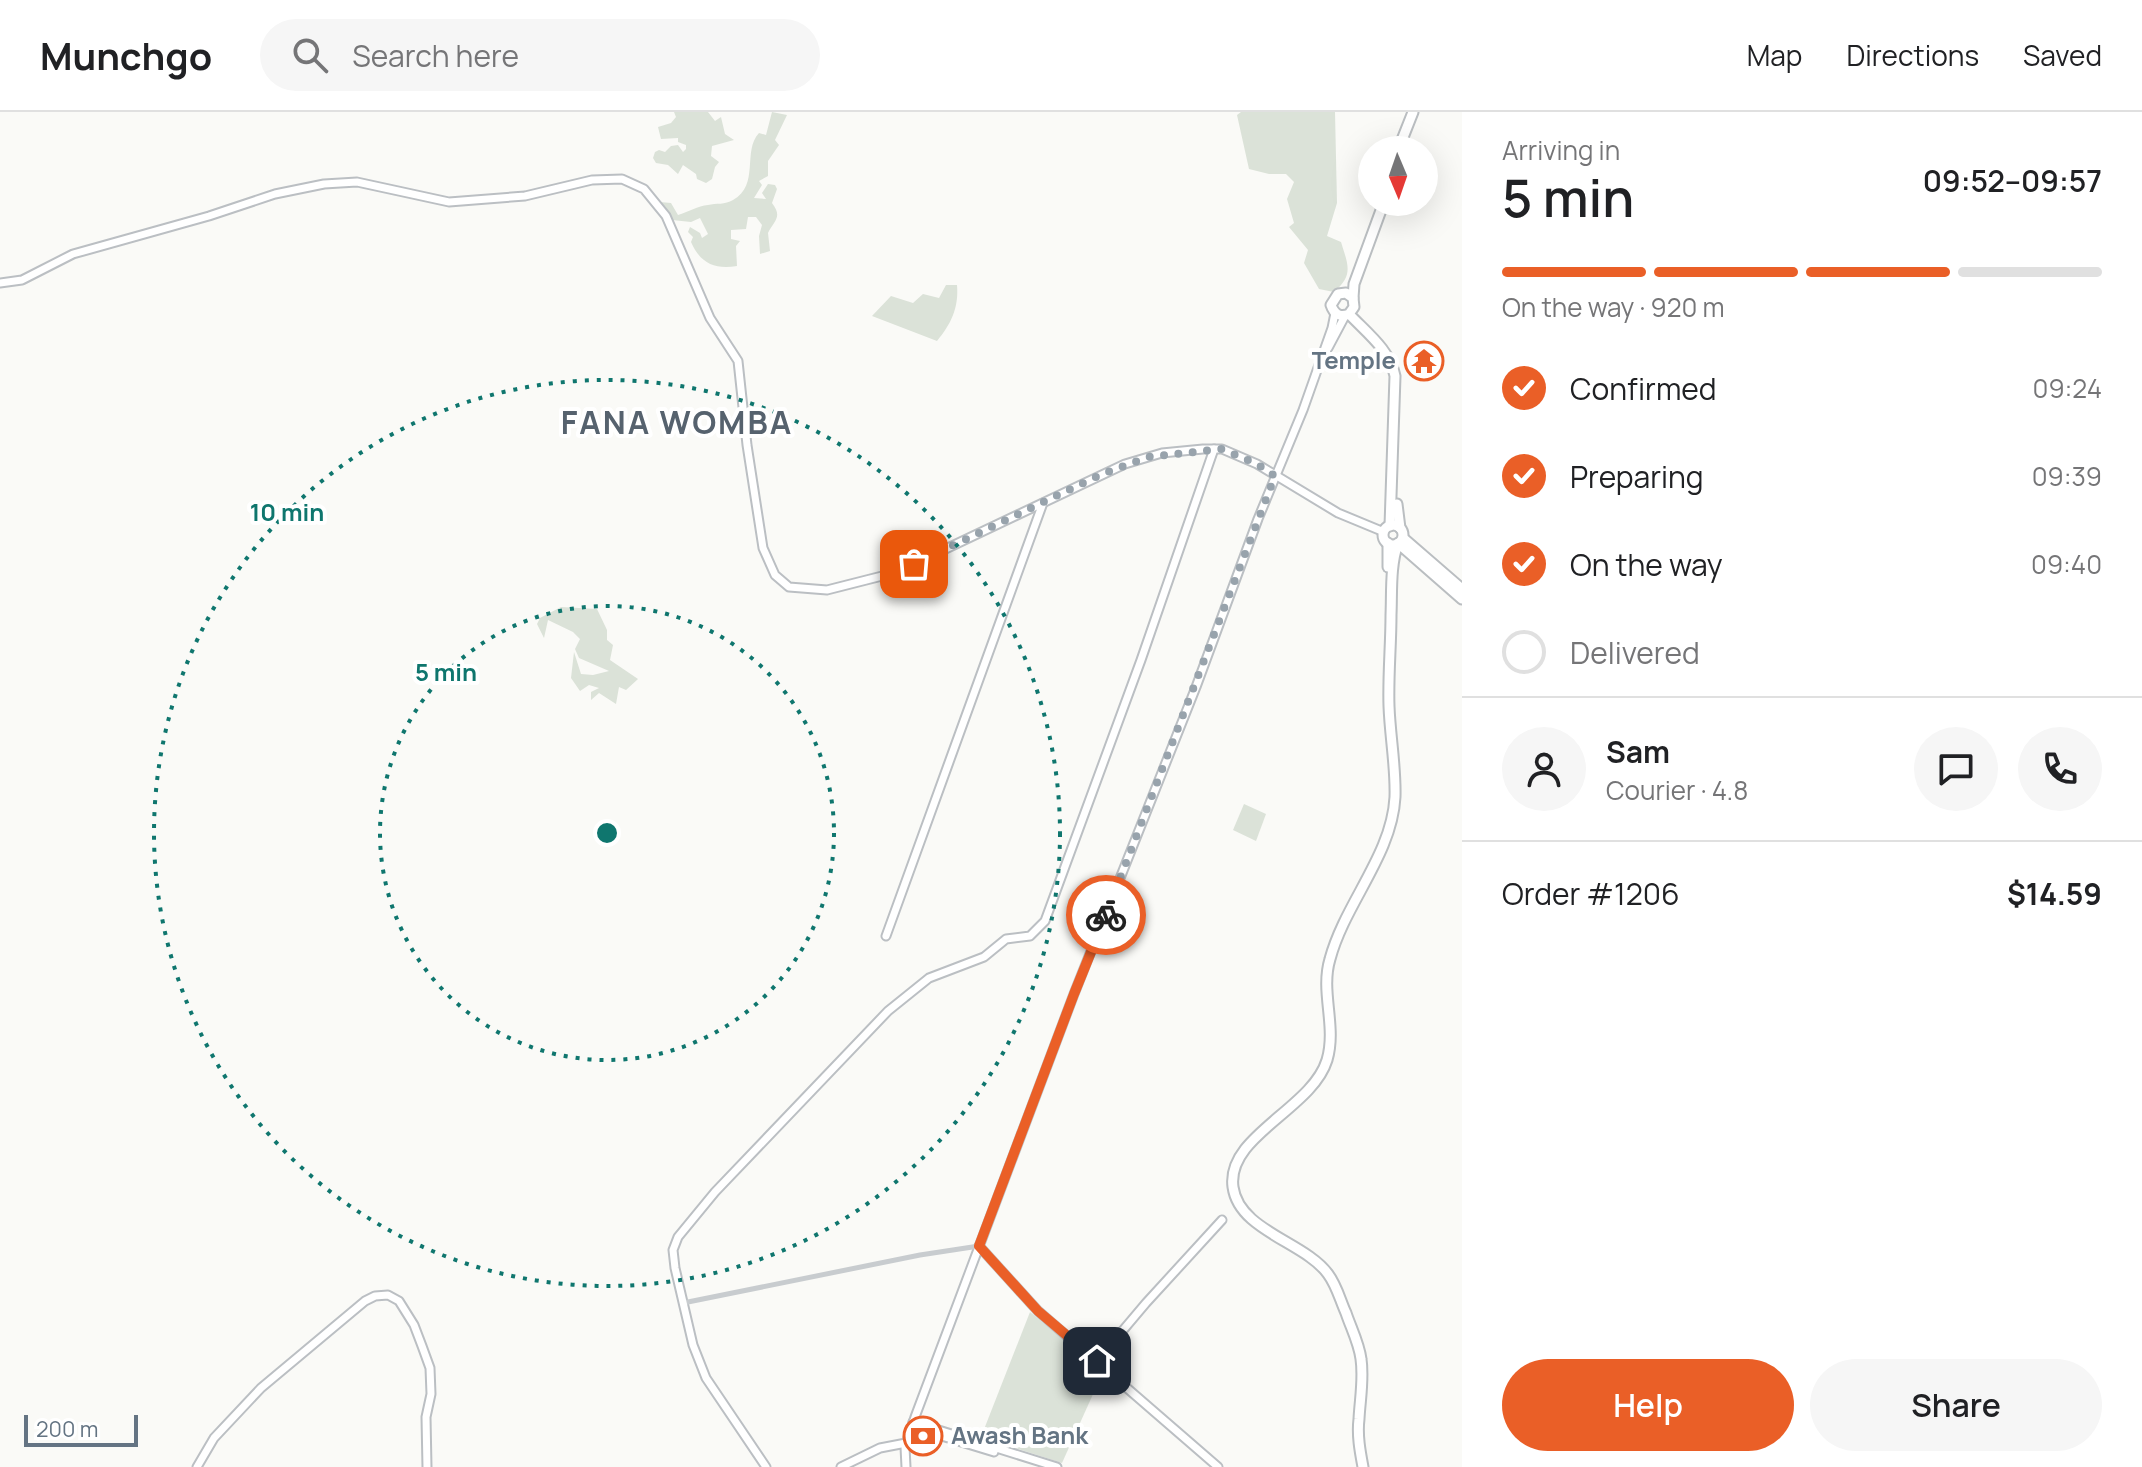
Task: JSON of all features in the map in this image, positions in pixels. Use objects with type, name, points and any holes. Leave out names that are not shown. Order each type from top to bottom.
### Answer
[{"type":"highway","points":[[1405,136],[1416,112]]},
{"type":"highway","points":[[1409,136],[1416,112]]},
{"type":"highway","points":[[1360,1467],[1354,1420],[1358,1372],[1353,1344],[1334,1296],[1320,1273],[1243,1219],[1232,1203],[1227,1180],[1233,1154],[1299,1092],[1317,1069],[1326,1031],[1321,979],[1323,963],[1328,946],[1385,825],[1389,794],[1383,707],[1402,391],[1391,349],[1347,310],[1332,301],[1342,293],[1375,216]]},
{"type":"highway","points":[[1347,310],[1376,216]]},
{"type":"highway","points":[[1342,293],[1347,310]]},
{"type":"highway","points":[[1394,535],[1462,589]]},
{"type":"highway","points":[[1394,535],[1462,599]]},
{"type":"main road","points":[[0,283],[22,280],[73,254],[275,194],[324,184],[357,182],[449,202],[463,202],[536,194],[592,180],[622,179],[644,189],[666,216],[710,318],[738,361],[761,535],[768,562],[775,575],[798,590],[827,590],[886,575],[1102,474],[1148,457],[1214,449],[1222,449],[1257,464],[1338,513],[1394,535]]},
{"type":"main road","points":[[906,1467],[906,1443],[912,1424],[979,1246],[1275,476],[1322,357],[1347,310]]},
{"type":"main road","points":[[766,1467],[706,1378],[693,1345],[683,1303],[675,1268],[674,1243],[715,1192],[888,1011],[929,978],[984,957],[1006,939],[1030,936],[1045,921],[1214,449]]},
{"type":"main road","points":[[886,936],[1043,503]]},
{"type":"main road","points":[[1097,1361],[1222,1220]]},
{"type":"main road","points":[[979,1246],[1038,1311],[1218,1467]]},
{"type":"main road","points":[[197,1467],[214,1438],[261,1388],[359,1306],[375,1296],[388,1295],[399,1301],[414,1325],[430,1368],[427,1467]]},
{"type":"main road","points":[[912,1424],[1040,1467]]},
{"type":"main road","points":[[912,1424],[1057,1467]]},
{"type":"main road","points":[[841,1467],[880,1448],[906,1443]]},
{"type":"street","points":[[683,1303],[979,1246]]},
{"type":"shaded area","points":[[674,112],[708,112],[715,121],[721,117],[725,134],[734,140],[712,146],[711,156],[719,162],[712,179],[706,183],[683,165],[678,174],[668,165],[656,163],[653,158],[655,152],[665,152],[671,146],[678,145],[683,152],[686,149],[678,138],[661,139],[658,127],[671,123],[676,117]]},
{"type":"shaded area","points":[[772,112],[787,115],[775,140],[779,145],[768,161],[768,176],[759,181],[762,185],[754,198],[766,199],[762,193],[768,184],[775,185],[777,189],[772,203],[777,215],[768,233],[770,251],[760,254],[762,225],[756,217],[748,217],[746,229],[731,230],[731,239],[740,241],[736,246],[737,266],[715,266],[699,255],[691,242],[690,227],[702,238],[708,234],[700,218],[691,222],[672,220],[660,202],[671,203],[678,215],[711,204],[730,202],[741,194],[749,177],[754,140],[759,133],[766,135]]},
{"type":"shaded area","points":[[1241,112],[1335,112],[1337,203],[1327,236],[1341,242],[1348,269],[1345,280],[1334,292],[1319,289],[1304,263],[1308,250],[1289,227],[1294,223],[1287,199],[1294,182],[1286,174],[1249,169],[1237,115]]},
{"type":"shaded area","points":[[946,285],[957,285],[957,301],[950,322],[937,341],[872,316],[891,296],[913,303],[923,294],[939,298]]},
{"type":"shaded area","points":[[561,607],[597,609],[607,630],[607,640],[613,645],[610,660],[638,679],[626,690],[619,687],[616,704],[599,693],[591,700],[591,692],[599,688],[589,685],[580,691],[571,678],[574,652],[581,674],[609,671],[579,658],[575,649],[580,639],[573,632],[548,620],[544,638],[537,624],[540,618]]},
{"type":"shaded area","points":[[1244,804],[1266,814],[1256,841],[1233,830]]},
{"type":"shaded area","points":[[1030,1312],[1103,1372],[1062,1463],[981,1437]]},
{"type":"way so far","points":[[914,564],[1102,474],[1162,453],[1222,449],[1257,464],[1275,476],[1106,915]]},
{"type":"place","name":"Temple","points":[[1424,361]]},
{"type":"place","name":"Awash Bank","points":[[923,1436]]},
{"type":"district","name":"FANA WOMBA","points":[[677,423]]},
{"type":"route","points":[[1097,1361],[1038,1311],[979,1246],[1106,915]]}]
